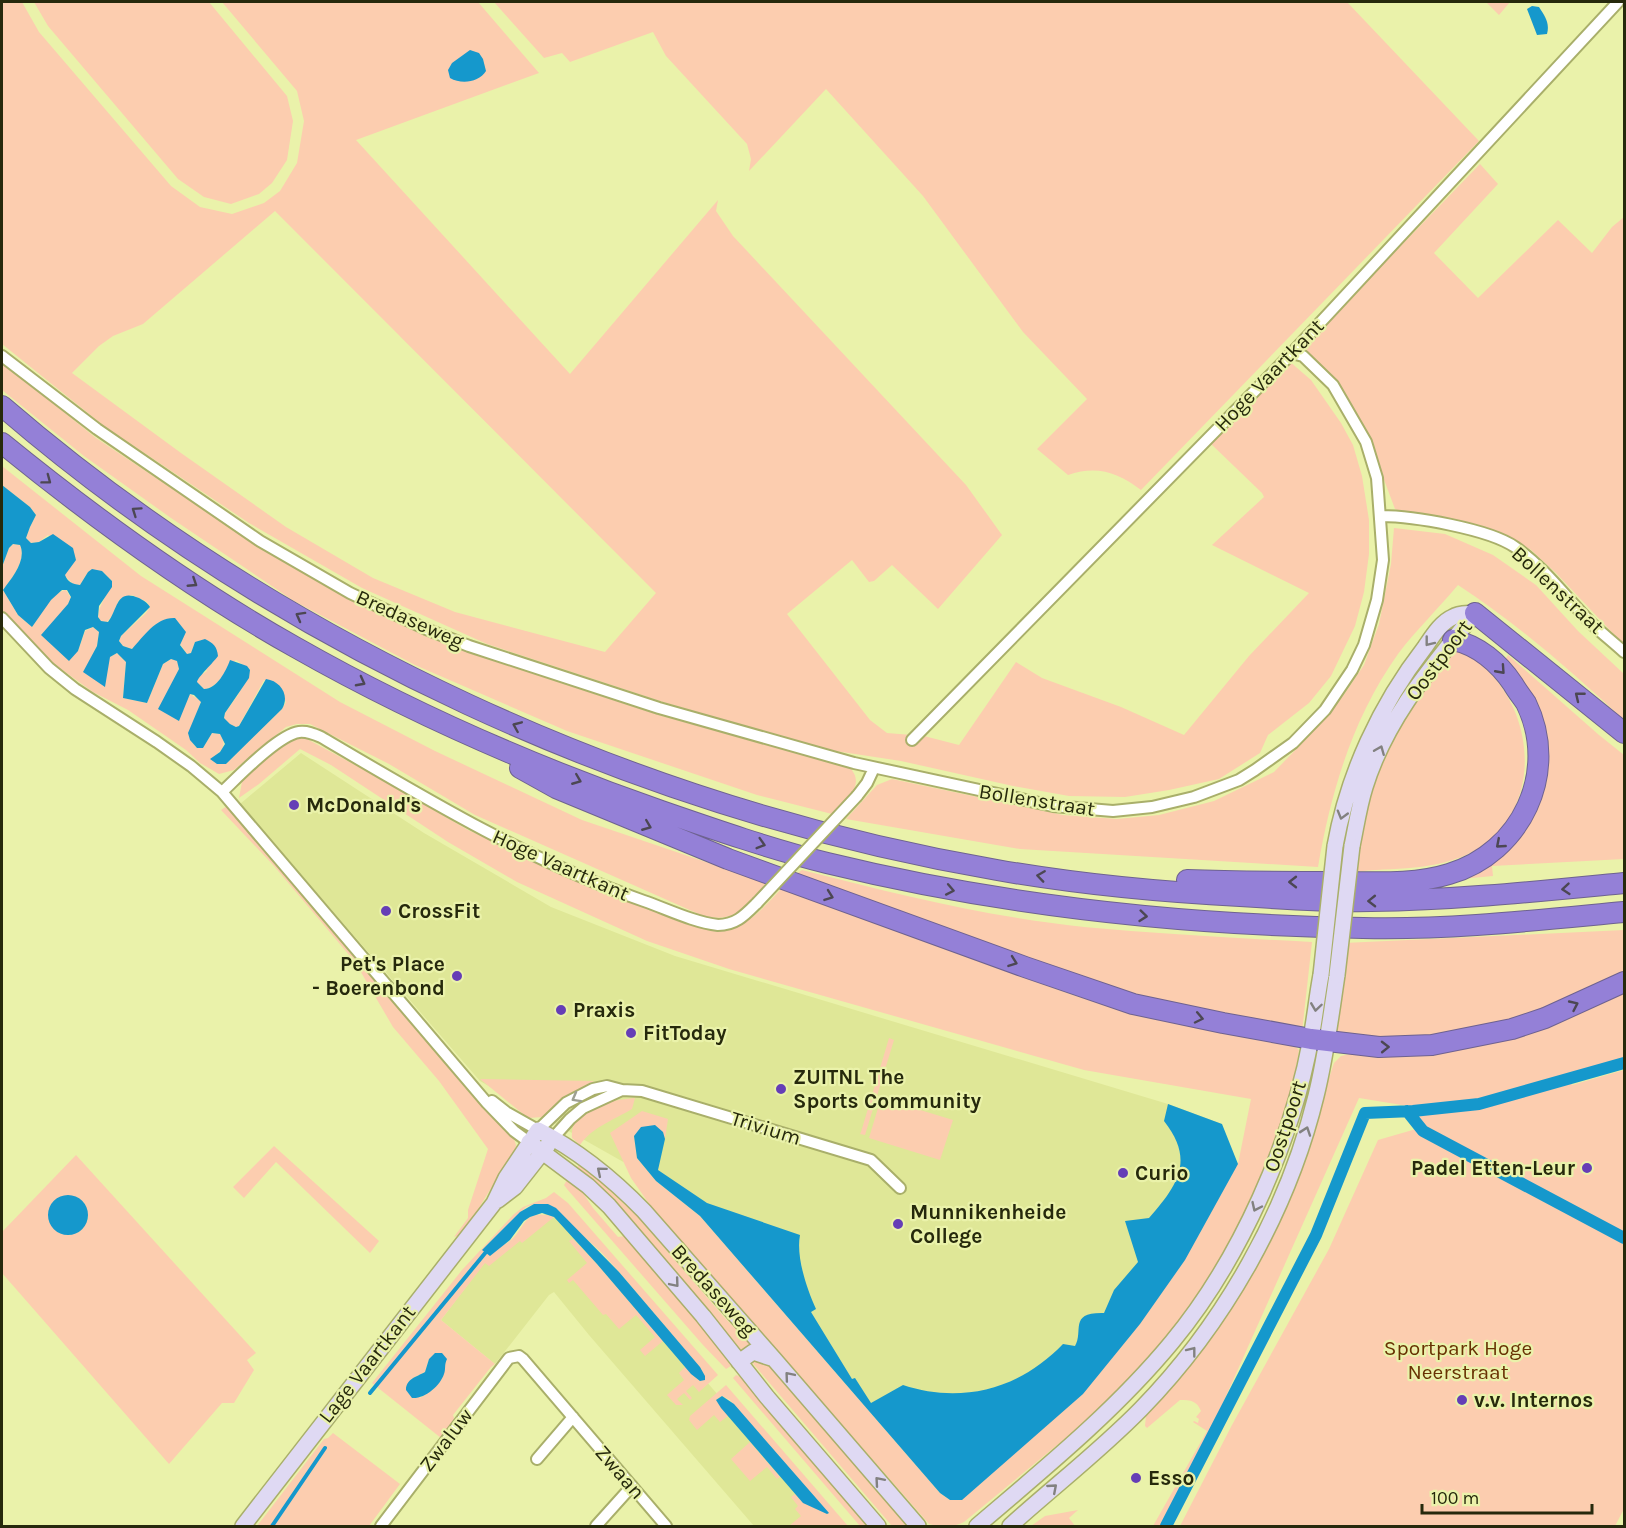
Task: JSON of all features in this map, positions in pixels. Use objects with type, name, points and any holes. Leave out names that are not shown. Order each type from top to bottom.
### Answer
[{"type":"highway","points":[[2,406],[110,493],[240,582],[399,670],[516,726],[700,796],[850,839],[998,871],[1156,891],[1372,902],[1506,894],[1624,883]]},
{"type":"highway","points":[[2,444],[45,479],[144,551],[294,647],[445,724],[556,788],[739,863],[1133,1004],[1319,1040],[1379,1047],[1432,1045],[1467,1040],[1512,1029],[1545,1018],[1624,982]]},
{"type":"highway","points":[[1475,613],[1624,733]]},
{"type":"highway","points":[[1099,884],[1139,878],[1224,882],[1377,882],[1425,879],[1450,874],[1484,858],[1512,834],[1532,797],[1538,766],[1536,734],[1526,704],[1509,678],[1493,661],[1467,643],[1453,640]]},
{"type":"highway","points":[[445,724],[608,793],[713,829],[825,863],[954,891],[1080,910],[1199,922],[1368,929],[1509,923],[1624,912]]},
{"type":"main road","name":"Oostpoort","points":[[977,1527],[1089,1430],[1122,1398],[1173,1341],[1210,1289],[1239,1242],[1281,1145],[1319,1040],[1338,975],[1352,846],[1365,787],[1384,740],[1414,690],[1432,663],[1475,613]]},
{"type":"main road","name":"Oostpoort","points":[[1010,1527],[1143,1408],[1180,1366],[1231,1296],[1277,1209],[1316,1095],[1321,975],[1335,846],[1351,785],[1363,752],[1408,669],[1438,630],[1452,617],[1475,613]]},
{"type":"main road","name":"Bredaseweg","points":[[534,1136],[553,1138],[588,1160],[622,1189],[774,1359],[918,1526]]},
{"type":"main road","name":"Bredaseweg","points":[[534,1136],[543,1151],[588,1186],[609,1206],[878,1527]]},
{"type":"main road","name":"Lage Vaartkant","points":[[243,1527],[494,1203],[506,1178],[534,1136]]},
{"type":"main road","name":"Lage Vaartkant","points":[[494,1203],[514,1187],[553,1138]]},
{"type":"main road","points":[[739,1362],[753,1353],[774,1359]]},
{"type":"street","name":"Hoge Vaartkant","points":[[912,740],[1292,353],[1618,2]]},
{"type":"street","name":"Bollenstraat","points":[[874,768],[1053,806],[1094,810],[1152,807],[1194,797],[1239,780],[1293,743],[1325,710],[1352,670],[1368,633],[1377,600],[1383,560],[1377,478],[1366,442],[1333,386],[1303,356],[1292,353]]},
{"type":"street","name":"Bredaseweg","points":[[2,356],[97,429],[260,541],[350,593],[426,629],[469,646],[659,708],[874,768]]},
{"type":"street","name":"Bollenstraat","points":[[1381,516],[1403,516],[1485,533],[1513,545],[1534,562],[1595,626],[1624,652]]},
{"type":"street","name":"Bredaseweg","points":[[2,618],[49,668],[75,689],[157,742],[222,792],[500,1118],[534,1136]]},
{"type":"street","name":"Hoge Vaartkant","points":[[222,792],[282,740],[297,732],[305,732],[321,737],[420,795],[561,869],[598,885],[718,925],[738,921],[757,903],[857,796],[867,783],[874,768]]},
{"type":"street","name":"Trivium","points":[[534,1136],[555,1113],[579,1095],[607,1086],[622,1090],[642,1091],[871,1160],[900,1188]]},
{"type":"street","points":[[553,1138],[583,1108],[622,1090]]},
{"type":"street","name":"Zwaan","points":[[514,1356],[524,1359],[666,1527]]},
{"type":"street","name":"Zwaluw","points":[[381,1527],[509,1358],[514,1356]]},
{"type":"street","points":[[537,1460],[573,1417]]},
{"type":"street","points":[[596,1527],[632,1486]]},
{"type":"shaded area","points":[[301,753],[424,833],[551,907],[675,956],[1168,1104],[1222,1124],[1091,1353],[940,1482],[687,1198],[480,1081],[240,804]]},
{"type":"shaded area","points":[[550,1210],[609,1268],[816,1509],[827,1514],[838,1526],[754,1526],[554,1292],[549,1295],[495,1364],[441,1320],[485,1262]]},
{"type":"green space","points":[[2,2],[22,2],[39,32],[171,186],[200,207],[232,214],[264,203],[280,191],[297,163],[304,121],[297,91],[222,2],[478,2],[539,73],[356,140],[570,374],[718,200],[716,211],[733,236],[966,485],[1002,535],[938,609],[892,565],[874,581],[869,582],[852,560],[787,614],[870,720],[887,733],[924,736],[959,745],[1016,662],[1042,678],[1121,707],[1184,735],[1249,656],[1309,593],[1212,545],[1264,497],[1209,442],[1289,361],[1311,380],[1341,423],[1353,445],[1362,476],[1369,520],[1369,554],[1364,592],[1355,626],[1331,676],[1309,703],[1268,735],[1260,753],[1219,779],[1125,797],[1069,796],[1013,786],[901,761],[829,750],[666,703],[487,644],[362,588],[249,523],[104,426],[2,344]],"holes":[[[275,211],[656,593],[605,652],[455,612],[373,578],[286,527],[72,373],[99,346],[113,336],[143,324]]]},
{"type":"green space","points":[[34,2],[209,2],[287,96],[293,121],[287,160],[272,183],[259,194],[231,204],[204,197],[178,179],[48,26]]},
{"type":"green space","points":[[494,2],[1347,2],[1479,141],[1141,490],[1124,479],[1106,472],[1088,471],[1068,475],[1037,449],[1087,399],[1023,332],[923,196],[826,89],[749,171],[751,159],[747,144],[666,56],[653,32],[570,62],[562,53],[544,58]]},
{"type":"green space","points":[[1486,2],[1510,2],[1499,15]]},
{"type":"green space","points":[[1480,164],[1498,184],[1434,253],[1478,298],[1558,220],[1592,253],[1612,227],[1624,217],[1624,645],[1530,549],[1507,539],[1464,526],[1395,509],[1374,453],[1338,387],[1321,365],[1301,349]]},
{"type":"green space","points":[[2,362],[96,438],[242,535],[356,601],[482,657],[662,716],[847,765],[856,779],[853,791],[832,814],[757,795],[567,731],[415,665],[294,601],[84,456],[2,390]]},
{"type":"green space","points":[[2,466],[141,576],[340,702],[435,751],[582,820],[768,883],[746,906],[732,915],[713,917],[701,915],[475,815],[389,764],[310,724],[286,727],[234,770],[219,774],[200,763],[186,750],[128,710],[93,692],[47,659],[7,618],[2,609],[2,567],[9,548],[13,544],[20,545],[22,551],[18,569],[3,590],[18,615],[32,627],[51,599],[66,590],[71,598],[68,604],[78,651],[85,631],[93,627],[99,632],[93,654],[110,657],[117,653],[126,662],[123,698],[147,703],[163,664],[171,659],[177,660],[179,669],[171,686],[188,697],[190,694],[201,701],[192,726],[191,737],[197,748],[203,748],[212,733],[220,734],[223,747],[213,757],[217,764],[226,764],[282,709],[286,702],[264,680],[239,726],[230,725],[224,718],[225,713],[238,695],[250,670],[236,660],[213,686],[204,689],[196,682],[198,677],[207,671],[195,642],[191,653],[187,654],[180,644],[156,624],[132,649],[123,646],[119,641],[121,636],[146,613],[150,607],[147,602],[132,595],[119,600],[107,622],[101,621],[98,617],[99,612],[112,581],[102,571],[88,572],[80,585],[73,584],[64,575],[76,559],[48,535],[39,542],[31,543],[26,538],[36,515],[30,507],[2,485]]},
{"type":"green space","points":[[1394,528],[1445,534],[1493,555],[1536,585],[1578,631],[1624,674],[1624,720],[1544,649],[1458,585],[1398,654],[1368,703],[1337,783],[1318,867],[1020,849],[846,819],[877,785],[892,779],[1063,815],[1117,819],[1159,815],[1214,801],[1274,772],[1343,696],[1364,665],[1379,624],[1391,564]]},
{"type":"green space","points":[[1455,651],[1470,655],[1489,672],[1505,693],[1517,716],[1523,741],[1525,766],[1521,791],[1511,814],[1496,835],[1474,851],[1459,858],[1414,868],[1353,872],[1368,800],[1388,745],[1448,652]]},
{"type":"green space","points":[[1508,655],[1624,755],[1624,859],[1492,866],[1493,876],[1439,881],[1509,843],[1542,755],[1503,663]]},
{"type":"green space","points":[[298,737],[307,739],[381,779],[468,830],[607,891],[708,928],[731,928],[741,925],[758,913],[781,889],[1115,1008],[1139,1015],[1288,1040],[1299,1050],[1294,1079],[1258,1192],[1218,1264],[1186,1315],[1134,1374],[1079,1427],[964,1522],[946,1526],[929,1524],[671,1235],[631,1178],[610,1133],[642,1111],[668,1119],[665,1139],[663,1132],[634,1136],[637,1158],[656,1181],[700,1216],[940,1493],[950,1500],[1238,1164],[1251,1099],[1084,1070],[729,969],[647,941],[517,882],[448,842],[331,765],[300,749],[239,798],[242,782],[280,745]]},
{"type":"green space","points":[[227,806],[513,1136],[516,1145],[514,1159],[493,1185],[463,1234],[454,1237],[468,1218],[468,1210],[488,1149],[439,1081],[393,1027],[355,962],[274,866],[221,810]]},
{"type":"green space","points":[[802,870],[942,904],[1048,923],[1141,932],[1312,942],[1302,1032],[1157,1005],[795,875]]},
{"type":"green space","points":[[1624,930],[1624,977],[1526,1021],[1434,1039],[1334,1036],[1344,943]]},
{"type":"green space","points":[[1624,993],[1624,1058],[1467,1102],[1414,1107],[1359,1098],[1210,1432],[1162,1526],[1153,1526],[1207,1431],[1193,1422],[1198,1423],[1199,1419],[1196,1417],[1201,1411],[1198,1405],[1190,1401],[1180,1400],[1147,1428],[1145,1426],[1146,1416],[1226,1317],[1246,1285],[1285,1204],[1334,1063],[1341,1056],[1350,1054],[1407,1054],[1546,1024]]},
{"type":"green space","points":[[889,1038],[894,1040],[865,1135],[860,1134],[861,1132]]},
{"type":"green space","name":"Sportpark Hoge Neerstraat","points":[[1624,1070],[1624,1509],[1615,1526],[1180,1526],[1232,1425],[1329,1249],[1378,1140],[1423,1127],[1416,1118],[1417,1111],[1468,1108],[1571,1079],[1572,1085]]},
{"type":"green space","points":[[480,1079],[594,1081],[560,1100],[543,1117],[528,1118]]},
{"type":"green space","points":[[635,1098],[632,1109],[591,1133],[580,1145],[572,1138],[573,1127],[577,1119],[585,1112],[604,1103]]},
{"type":"green space","points":[[881,1098],[953,1120],[940,1160],[869,1138]]},
{"type":"green space","points":[[274,1146],[379,1241],[370,1253],[276,1162],[244,1198],[233,1187]]},
{"type":"green space","points":[[76,1155],[256,1353],[247,1360],[254,1370],[234,1403],[222,1403],[169,1464],[2,1273],[2,1232]],"holes":[[[77,1197],[85,1204],[88,1219],[79,1232],[69,1235],[49,1221],[49,1211]]]},
{"type":"green space","points":[[580,1163],[637,1216],[724,1317],[774,1368],[911,1526],[892,1526],[623,1212],[575,1171]]},
{"type":"green space","points":[[567,1180],[579,1187],[593,1208],[618,1237],[625,1236],[702,1327],[731,1366],[726,1369],[703,1345],[567,1189],[564,1185]]},
{"type":"green space","points":[[554,1192],[568,1203],[718,1375],[699,1392],[693,1385],[686,1391],[692,1398],[690,1400],[684,1393],[677,1399],[683,1405],[676,1405],[667,1395],[684,1380],[679,1373],[685,1367],[700,1381],[702,1370],[602,1253],[548,1204],[534,1204],[526,1207],[483,1249],[507,1243],[530,1217],[543,1215],[554,1217],[489,1266],[485,1263],[441,1320],[495,1364],[453,1415],[455,1421],[441,1438],[372,1383],[462,1270],[513,1215],[523,1207],[546,1198]],"holes":[[[429,1359],[444,1364],[442,1376],[437,1384],[420,1398],[413,1378],[425,1372]]]},
{"type":"green space","points":[[573,1239],[663,1341],[645,1356],[640,1350],[655,1337],[636,1315],[619,1329],[606,1314],[603,1315],[573,1280],[569,1283],[567,1280],[587,1263],[569,1241]]},
{"type":"green space","points":[[736,1375],[743,1378],[867,1526],[860,1526],[733,1378]]},
{"type":"green space","points":[[726,1385],[848,1526],[789,1526],[801,1516],[795,1509],[798,1506],[791,1497],[795,1494],[803,1503],[730,1400],[722,1396],[717,1399],[728,1416],[720,1422],[714,1415],[697,1430],[689,1420],[690,1416]]},
{"type":"green space","points":[[333,1433],[400,1484],[369,1526],[257,1526],[324,1439]]},
{"type":"green space","points":[[750,1442],[780,1477],[777,1479],[767,1467],[750,1481],[731,1459]]},
{"type":"green space","points":[[1078,1510],[1069,1518],[1075,1526],[1031,1526],[1045,1516]]},
{"type":"water","points":[[1532,6],[1539,7],[1545,17],[1548,26],[1547,34],[1537,35],[1527,9]]},
{"type":"water","points":[[470,50],[479,53],[486,71],[479,78],[470,81],[450,78],[448,70],[452,63]]},
{"type":"water","points":[[2,485],[30,507],[36,515],[26,538],[31,543],[39,542],[53,534],[73,548],[76,560],[65,575],[69,581],[80,585],[92,569],[102,571],[112,581],[112,587],[99,606],[98,617],[101,621],[108,622],[119,601],[126,596],[139,598],[149,605],[150,607],[121,636],[119,641],[123,646],[132,649],[156,624],[175,618],[186,632],[180,645],[187,654],[191,653],[195,642],[205,639],[216,647],[218,656],[197,682],[204,689],[217,683],[230,660],[247,666],[250,670],[249,678],[225,713],[224,718],[230,724],[239,726],[266,679],[276,683],[283,690],[285,699],[282,709],[226,764],[217,764],[210,759],[220,752],[225,744],[220,734],[212,733],[203,748],[197,748],[190,740],[188,733],[201,702],[194,695],[190,694],[179,721],[158,709],[179,669],[177,661],[171,659],[163,664],[147,703],[123,698],[126,662],[117,653],[110,657],[105,687],[83,672],[97,646],[99,632],[93,627],[85,630],[78,651],[69,661],[41,635],[68,604],[71,597],[67,590],[62,590],[51,600],[32,627],[18,615],[3,590],[18,569],[22,551],[20,545],[13,544],[9,548],[2,567]]},
{"type":"water","points":[[1168,1104],[1222,1124],[1238,1164],[1185,1260],[1140,1324],[1083,1394],[962,1500],[950,1500],[940,1493],[700,1216],[656,1181],[637,1158],[634,1136],[641,1127],[655,1125],[663,1132],[665,1139],[658,1170],[707,1203],[800,1235],[799,1252],[803,1272],[816,1309],[811,1312],[852,1379],[855,1378],[871,1403],[903,1385],[924,1391],[946,1393],[967,1393],[988,1389],[1027,1372],[1046,1360],[1063,1344],[1075,1346],[1081,1319],[1093,1314],[1104,1313],[1114,1290],[1138,1262],[1125,1221],[1149,1218],[1175,1183],[1181,1160],[1179,1148],[1164,1121]]},
{"type":"water","points":[[68,1195],[82,1201],[88,1215],[82,1229],[68,1235],[54,1229],[48,1215],[54,1201]]},
{"type":"water","points":[[534,1204],[548,1204],[556,1208],[619,1272],[700,1367],[705,1380],[700,1381],[691,1374],[554,1217],[542,1213],[530,1217],[524,1221],[510,1240],[490,1256],[482,1250],[520,1212]]},
{"type":"water","points":[[435,1353],[442,1353],[447,1359],[442,1379],[427,1394],[412,1398],[406,1386],[412,1379],[425,1372],[429,1359]]},
{"type":"water","points":[[722,1396],[734,1404],[829,1513],[803,1503],[721,1408],[716,1400]]},
{"type":"waterway","points":[[1166,1526],[1316,1235],[1365,1113],[1479,1104],[1624,1063]]},
{"type":"waterway","points":[[1407,1111],[1423,1131],[1624,1238]]},
{"type":"waterway","points":[[370,1393],[486,1252]]},
{"type":"waterway","points":[[272,1526],[325,1448]]},
{"type":"place","name":"McDonald's","points":[[294,805]]},
{"type":"place","name":"CrossFit","points":[[386,911]]},
{"type":"place","name":"Pet's Place - Boerenbond","points":[[457,976]]},
{"type":"place","name":"Praxis","points":[[561,1010]]},
{"type":"place","name":"FitToday","points":[[631,1033]]},
{"type":"place","name":"ZUITNL The Sports Community","points":[[781,1089]]},
{"type":"place","name":"Padel Etten-Leur","points":[[1587,1168]]},
{"type":"place","name":"Curio","points":[[1123,1173]]},
{"type":"place","name":"Munnikenheide College","points":[[898,1224]]},
{"type":"place","name":"v.v. Internos","points":[[1462,1400]]},
{"type":"place","name":"Esso","points":[[1136,1478]]}]
